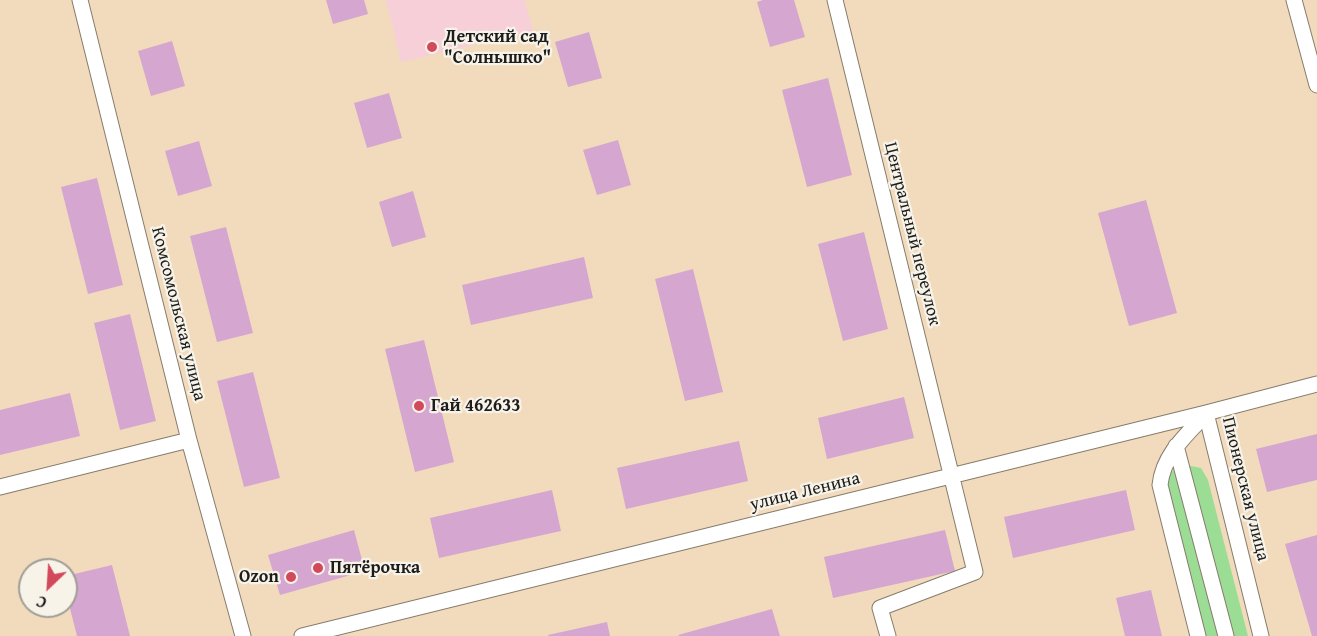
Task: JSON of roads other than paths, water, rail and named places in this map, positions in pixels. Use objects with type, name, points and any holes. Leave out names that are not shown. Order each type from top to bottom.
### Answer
[{"type":"street","name":"Комсомольская улица","points":[[80,0],[189,440],[243,636]]},
{"type":"street","name":"Центральный переулок","points":[[835,0],[975,572],[880,609],[888,636]]},
{"type":"street","points":[[1294,0],[1317,85]]},
{"type":"street","name":"улица Ленина","points":[[302,636],[1317,384]]},
{"type":"street","name":"Пионерская улица","points":[[1198,636],[1160,485],[1161,473],[1176,446],[1206,413]]},
{"type":"street","name":"Пионерская улица","points":[[1206,413],[1261,636]]},
{"type":"street","points":[[0,487],[189,440]]},
{"type":"street","points":[[1176,446],[1226,636]]},
{"type":"place","name":"Детский сад \"Солнышко\"","points":[[432,47]]},
{"type":"place","name":"Гай 462633","points":[[419,406]]},
{"type":"place","name":"Пятёрочка","points":[[318,568]]},
{"type":"place","name":"Ozon","points":[[291,577]]}]
